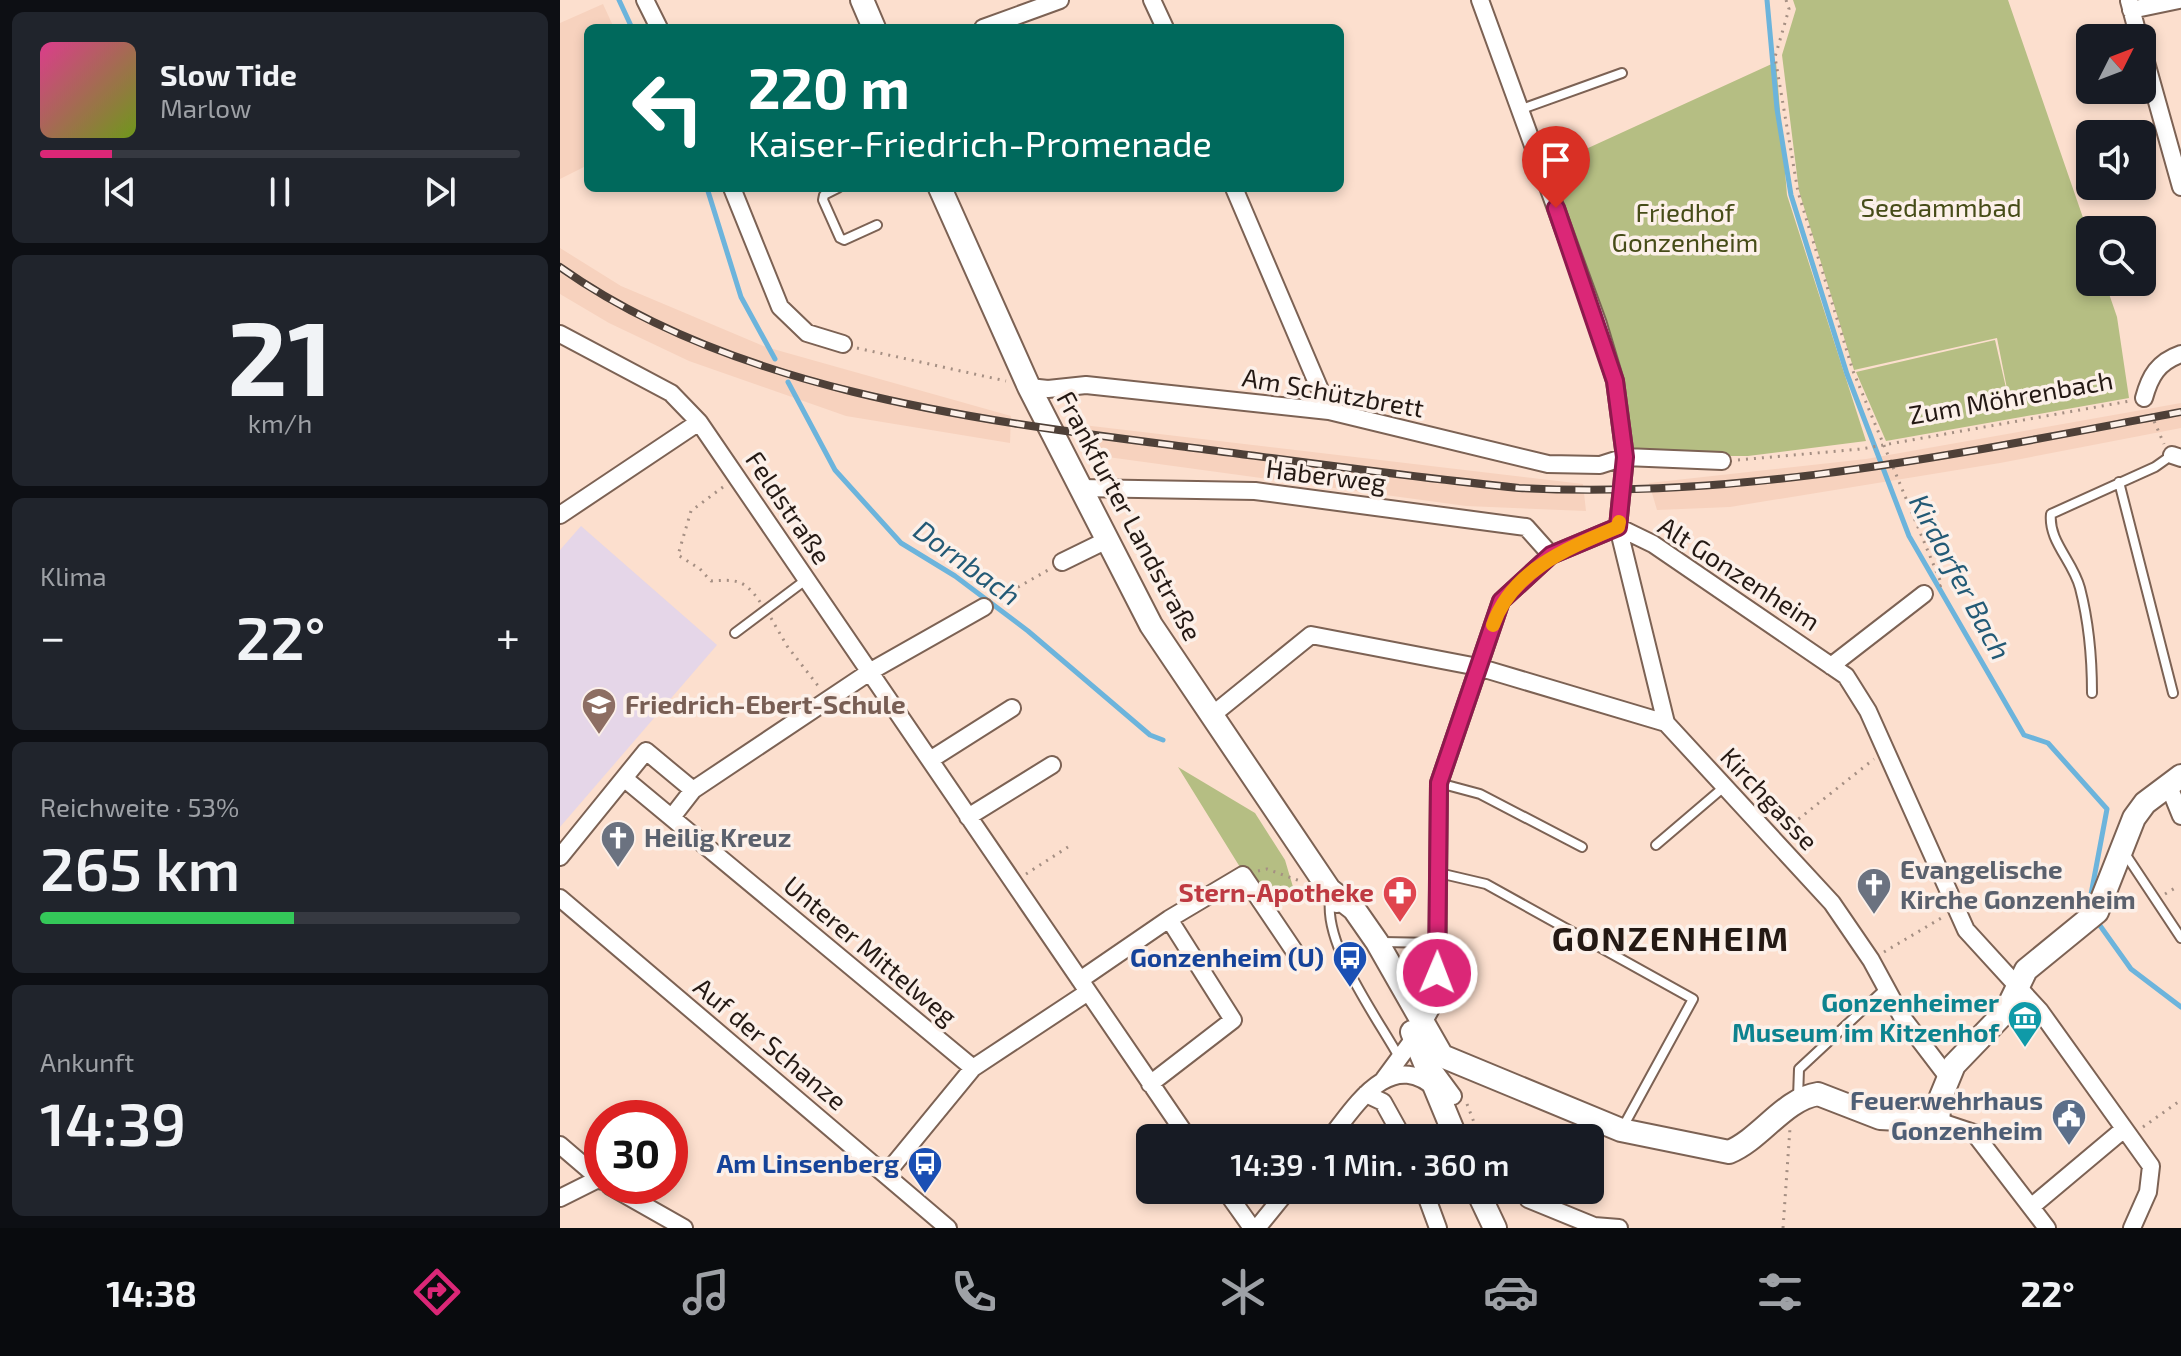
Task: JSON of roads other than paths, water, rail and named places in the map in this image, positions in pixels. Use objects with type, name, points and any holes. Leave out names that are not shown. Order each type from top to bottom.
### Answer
[{"type":"street","points":[[645,0],[657,24]]},
{"type":"street","points":[[862,0],[872,24]]},
{"type":"street","points":[[994,24],[1060,0]]},
{"type":"street","points":[[1152,0],[1163,24]]},
{"type":"street","name":"Kirchgasse","points":[[1480,0],[1598,324],[1615,381],[1625,457],[1618,527],[1666,723],[1832,903],[1871,960],[1885,989],[1947,1076]]},
{"type":"street","points":[[2130,5],[2179,0]]},
{"type":"street","points":[[2156,98],[2181,187]]},
{"type":"street","points":[[734,192],[780,307],[807,333],[843,344]]},
{"type":"street","name":"Frankfurter Landstraße","points":[[942,192],[1029,387],[1151,625],[1331,891],[1420,1030]]},
{"type":"street","points":[[1236,192],[1329,411]]},
{"type":"street","name":"Feldstraße","points":[[560,334],[671,393],[699,422],[1178,1124]]},
{"type":"street","points":[[2144,398],[2150,378],[2165,360],[2181,354]]},
{"type":"street","name":"Am Schützbrett","points":[[1029,387],[1101,386],[1329,411],[1548,464],[1600,465],[1625,457]]},
{"type":"street","points":[[560,515],[699,422]]},
{"type":"street","points":[[1625,457],[1722,461]]},
{"type":"street","name":"Haberweg","points":[[1080,488],[1255,491],[1526,527],[1551,555]]},
{"type":"street","points":[[1341,1124],[1366,1094],[1384,1079],[1420,1030],[1437,998],[1439,783],[1501,601],[1551,555],[1618,527]]},
{"type":"street","name":"Alt Gonzenheim","points":[[1618,527],[1653,544],[1846,676],[1861,700],[1956,910],[1983,953],[2017,986],[2071,1051],[2151,1166],[2148,1192],[2132,1228]]},
{"type":"street","points":[[1062,562],[1107,540]]},
{"type":"street","name":"Alt Gonzenheim","points":[[1831,666],[1924,594]]},
{"type":"street","points":[[672,817],[693,790],[871,671],[984,607]]},
{"type":"street","points":[[1211,716],[1311,635],[1478,667],[1666,723]]},
{"type":"street","points":[[930,760],[1012,708]]},
{"type":"street","points":[[560,857],[646,751],[693,790]]},
{"type":"street","points":[[968,817],[1052,765]]},
{"type":"street","name":"Unterer Mittelweg","points":[[625,779],[973,1068]]},
{"type":"street","points":[[2174,780],[2181,816]]},
{"type":"street","points":[[1938,1121],[1947,1076],[2006,1011],[2026,970],[2097,912],[2134,818],[2174,780]]},
{"type":"street","points":[[886,1174],[973,1068],[1169,919],[1243,875],[1297,955]]},
{"type":"street","name":"Frankfurter Landstraße","points":[[1331,891],[1354,909],[1377,942],[1450,1091]]},
{"type":"street","name":"Auf der Schanze","points":[[560,898],[948,1228]]},
{"type":"street","points":[[1150,1084],[1233,1020],[1169,919]]},
{"type":"street","points":[[1400,1057],[1431,1055],[1450,1060],[1621,1130],[1729,1152],[1742,1147],[1793,1106],[1818,1094],[1880,1118],[1938,1121],[1974,1133],[2047,1228]]},
{"type":"street","points":[[1450,1091],[1471,1074],[1488,1073]]},
{"type":"street","points":[[1384,1079],[1410,1075],[1450,1091],[1462,1124]]},
{"type":"street","points":[[1450,1091],[1454,1124]]},
{"type":"street","points":[[1366,1094],[1383,1102],[1395,1124]]},
{"type":"street","points":[[2031,1207],[2127,1132]]},
{"type":"street","points":[[560,1145],[584,1166]]},
{"type":"street","points":[[560,1198],[584,1189]]},
{"type":"street","points":[[642,1204],[684,1228]]},
{"type":"street","points":[[1236,1204],[1254,1228],[1275,1204]]},
{"type":"street","points":[[1429,1204],[1438,1228]]},
{"type":"street","points":[[1484,1204],[1496,1228]]},
{"type":"street","points":[[1489,1204],[1496,1228]]},
{"type":"street","points":[[1540,1204],[1594,1226],[1619,1228]]},
{"type":"lane","points":[[1519,110],[1622,73]]},
{"type":"lane","points":[[830,192],[824,195],[823,200],[840,238],[844,240],[877,225]]},
{"type":"lane","points":[[2092,693],[2092,649],[2079,584],[2066,555],[2049,530],[2051,514],[2176,457]]},
{"type":"lane","points":[[2119,482],[2173,693]]},
{"type":"lane","points":[[735,633],[808,579]]},
{"type":"lane","points":[[1439,783],[1480,794],[1582,847]]},
{"type":"lane","points":[[1656,845],[1724,786]]},
{"type":"lane","points":[[2121,849],[2134,863],[2181,938]]},
{"type":"lane","points":[[1439,873],[1486,884],[1693,999],[1621,1130]]},
{"type":"lane","points":[[1331,891],[1328,921],[1336,944],[1400,1057]]},
{"type":"lane","points":[[1377,942],[1437,943]]},
{"type":"lane","points":[[1793,1106],[1799,1069],[1885,989]]},
{"type":"waterway","name":"Dornbach","points":[[619,0],[630,24]]},
{"type":"waterway","name":"Kirdorfer Bach","points":[[1767,0],[1777,109],[1791,195],[1847,374],[1909,536],[2024,735],[2048,743],[2107,809],[2089,905]]},
{"type":"waterway","name":"Dornbach","points":[[708,192],[741,297],[775,359]]},
{"type":"waterway","name":"Dornbach","points":[[788,382],[835,470],[901,543],[955,576],[1028,631],[1150,735],[1163,740]]},
{"type":"waterway","name":"Kirdorfer Bach","points":[[2096,920],[2131,969],[2181,1007]]},
{"type":"railway","points":[[560,267],[629,310],[704,345],[783,373],[865,395],[948,412],[1114,438],[1519,488],[1603,490],[1769,480],[1934,457],[2181,412]]},
{"type":"place","name":"Friedrich-Ebert-Schule","points":[[599,736]]},
{"type":"place","name":"Heilig Kreuz","points":[[618,869]]},
{"type":"place","name":"Evangelische Kirche Gonzenheim","points":[[1874,916]]},
{"type":"place","name":"Stern-Apotheke","points":[[1400,924]]},
{"type":"place","name":"Gonzenheim (U)","points":[[1350,989]]},
{"type":"place","name":"Gonzenheimer Museum im Kitzenhof","points":[[2025,1049]]},
{"type":"place","name":"Feuerwehrhaus Gonzenheim","points":[[2069,1147]]},
{"type":"place","name":"Am Linsenberg","points":[[925,1195]]},
{"type":"district","name":"GONZENHEIM","points":[[1671,939]]},
{"type":"park label","name":"Seedammbad","points":[[1941,208]]},
{"type":"park label","name":"Friedhof Gonzenheim","points":[[1685,228]]}]
